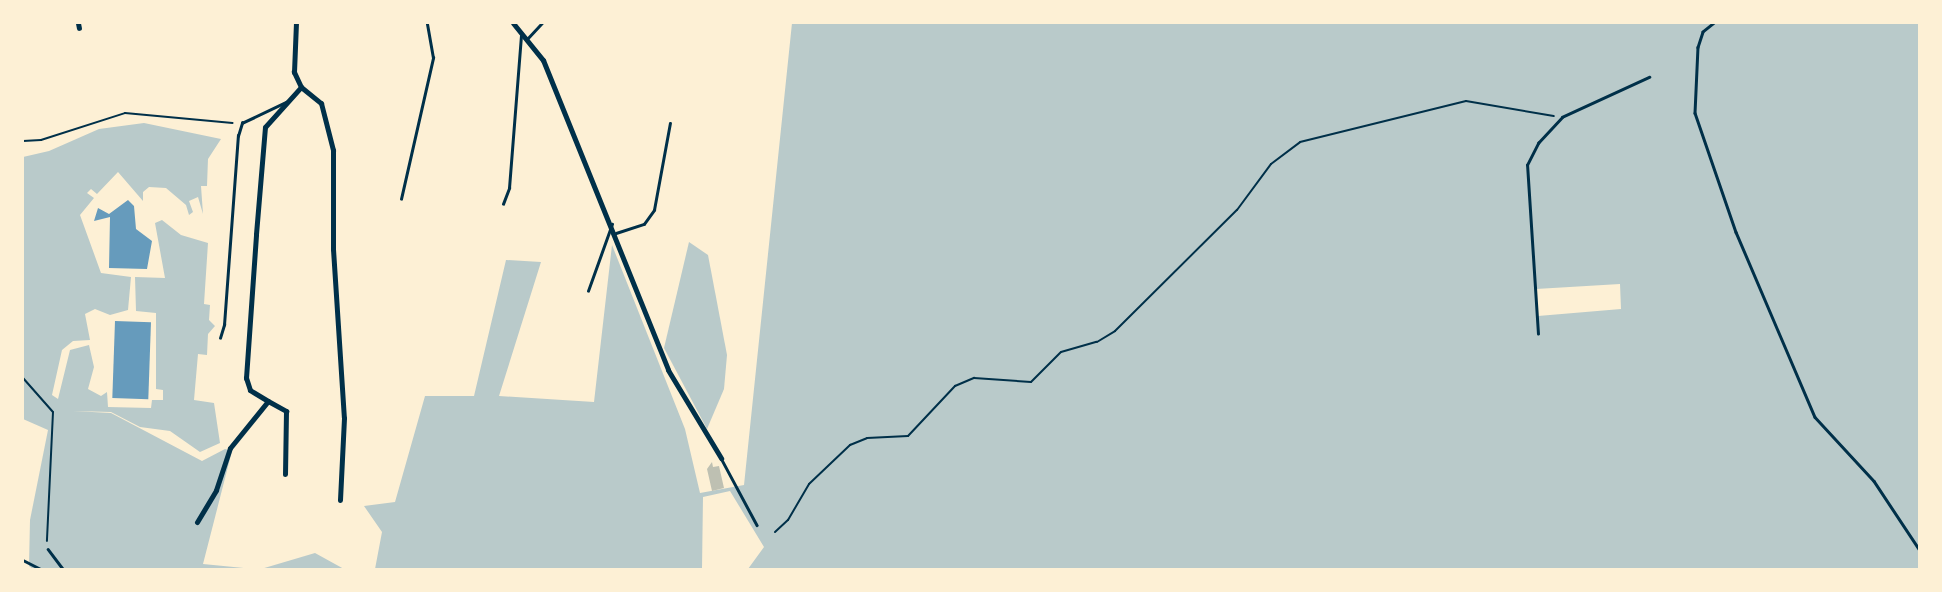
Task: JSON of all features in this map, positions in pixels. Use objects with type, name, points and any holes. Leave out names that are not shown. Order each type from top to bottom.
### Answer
[{"type":"street","points":[[296,23],[294,72],[302,87],[321,103],[332,150],[333,248],[344,418],[340,500]]},
{"type":"street","points":[[513,23],[542,60],[616,233],[668,370],[721,458]]},
{"type":"street","points":[[285,474],[286,411],[250,390],[246,378],[265,127],[302,87]]},
{"type":"street","points":[[197,522],[216,490],[230,448],[268,401]]},
{"type":"lane","points":[[401,200],[433,58],[427,23]]},
{"type":"lane","points":[[527,39],[542,23]]},
{"type":"lane","points":[[1714,23],[1703,32],[1698,47],[1695,113],[1737,232],[1815,417],[1874,481],[1919,549]]},
{"type":"lane","points":[[503,204],[509,188],[522,33]]},
{"type":"lane","points":[[1538,334],[1525,178],[1538,143],[1562,117],[1649,77]]},
{"type":"lane","points":[[220,338],[242,123],[288,101]]},
{"type":"lane","points":[[616,233],[644,224],[654,209],[670,123]]},
{"type":"lane","points":[[588,291],[612,224]]},
{"type":"lane","points":[[721,458],[757,525]]},
{"type":"lane","points":[[48,549],[63,569]]},
{"type":"lane","points":[[23,560],[41,569]]},
{"type":"path","points":[[775,532],[788,520],[809,484],[850,445],[867,438],[908,436],[955,386],[974,378],[1031,383],[1061,352],[1097,342],[1115,331],[1237,210],[1271,164],[1300,142],[1466,101],[1562,117]]},
{"type":"path","points":[[23,141],[41,140],[125,113],[200,124],[242,123]]},
{"type":"path","points":[[23,378],[53,412],[48,549]]},
{"type":"shaded area","points":[[792,23],[1919,23],[1919,569],[748,569],[764,547],[730,491],[703,497],[702,569],[375,569],[382,532],[364,506],[395,502],[425,396],[474,396],[506,260],[541,262],[499,396],[594,402],[612,245],[685,429],[700,493],[744,485]],"holes":[[[1620,284],[1621,309],[1538,316],[1536,289]]]},
{"type":"shaded area","points":[[144,123],[221,139],[208,159],[207,186],[201,186],[203,214],[198,197],[189,201],[193,212],[189,215],[186,205],[166,188],[149,187],[143,192],[143,201],[118,172],[97,194],[91,189],[87,193],[94,198],[80,215],[101,273],[131,277],[128,310],[110,315],[95,309],[85,314],[90,340],[73,341],[62,350],[52,395],[58,399],[70,350],[89,345],[94,367],[88,389],[101,396],[107,392],[108,407],[151,408],[152,400],[163,400],[163,390],[156,389],[156,313],[136,311],[135,277],[165,278],[155,223],[162,220],[181,235],[208,243],[204,304],[210,305],[209,320],[215,326],[208,334],[207,355],[198,354],[194,400],[214,403],[220,443],[200,452],[170,431],[140,427],[111,412],[73,411],[111,413],[202,461],[225,449],[232,451],[203,564],[254,569],[33,569],[29,566],[30,520],[48,430],[23,419],[23,157],[49,151],[99,129]]},
{"type":"shaded area","points":[[689,242],[708,255],[727,355],[724,389],[707,429],[664,348]]},
{"type":"shaded area","points":[[315,553],[344,569],[261,569]]},
{"type":"water","points":[[128,200],[134,206],[136,229],[152,241],[147,269],[109,268],[110,217],[94,221],[98,208],[109,214]]},
{"type":"water","points":[[115,321],[151,322],[148,399],[112,398]]},
{"type":"building","points":[[712,462],[713,467],[719,466],[724,488],[712,491],[707,469]]}]
